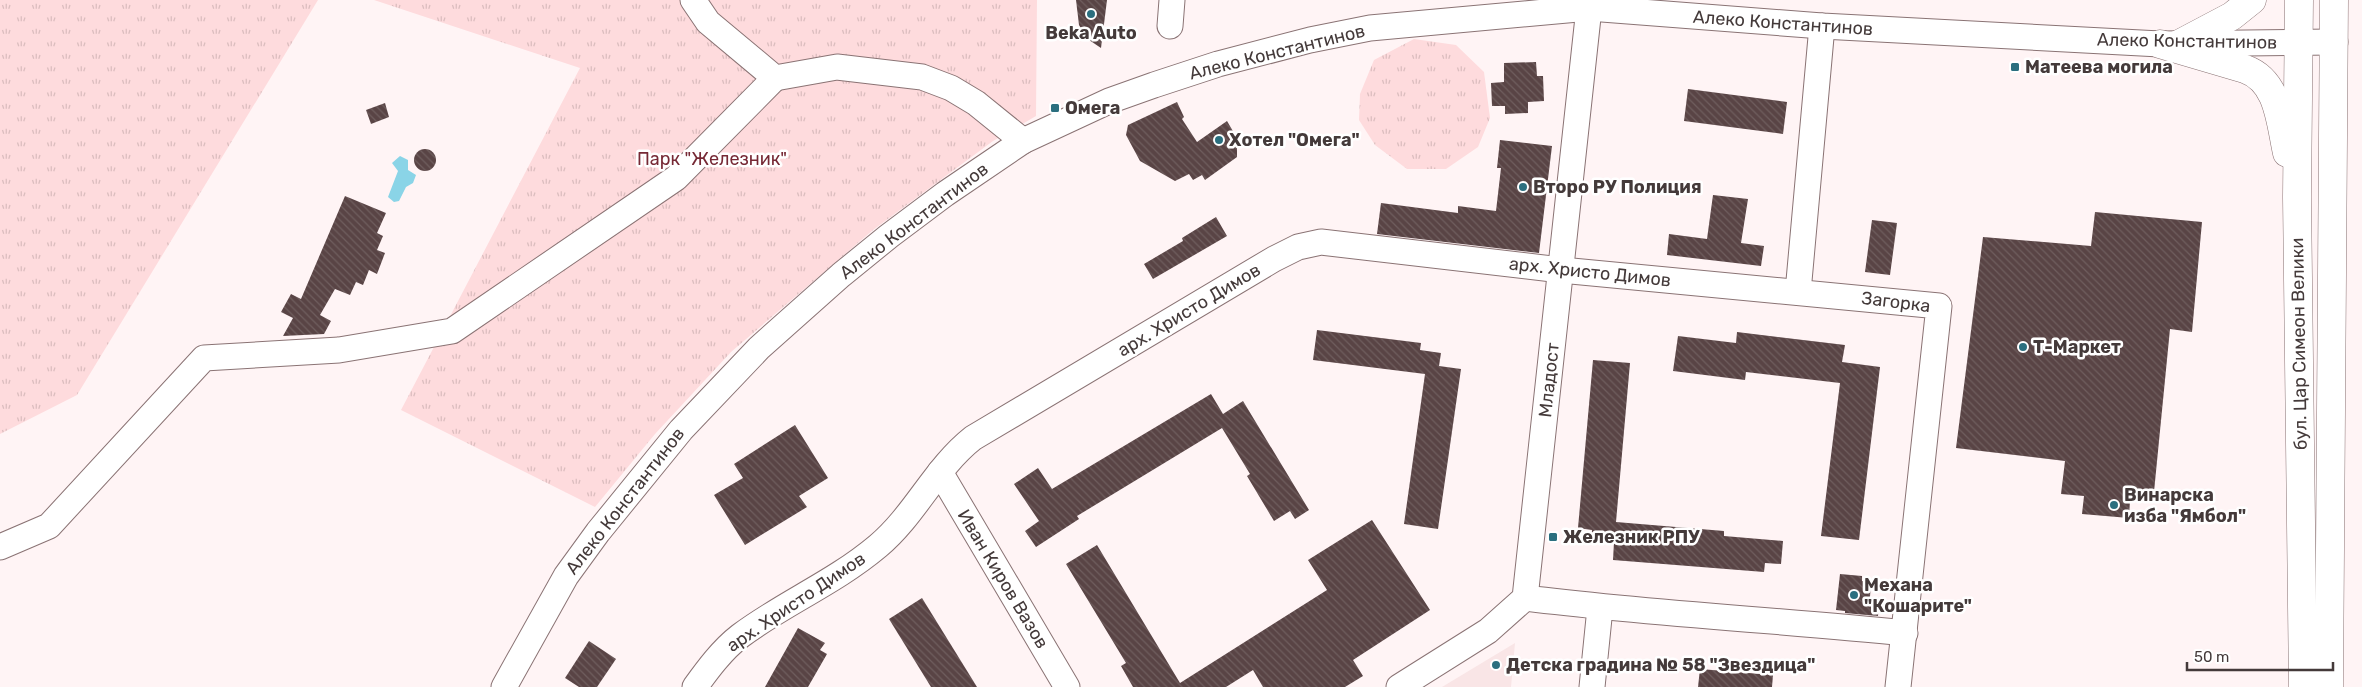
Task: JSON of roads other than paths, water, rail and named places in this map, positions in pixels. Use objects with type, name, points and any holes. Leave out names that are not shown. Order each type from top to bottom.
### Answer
[{"type":"main road","points":[[2170,44],[2232,16],[2252,0]]},
{"type":"main road","name":"бул. Цар Симеон Велики","points":[[2299,0],[2297,197],[2303,687]]},
{"type":"main road","name":"бул. Цар Симеон Велики","points":[[2329,687],[2334,0]]},
{"type":"main road","points":[[2170,44],[2245,69],[2264,79],[2272,90],[2297,197]]},
{"type":"street","points":[[693,0],[708,22],[775,78]]},
{"type":"street","points":[[1170,26],[1172,0]]},
{"type":"street","name":"Алеко Константинов","points":[[504,687],[566,576],[639,481],[722,385],[798,312],[869,252],[946,194],[1023,142],[1109,101],[1154,85],[1218,64],[1310,40],[1370,28],[1554,5],[1822,26],[2170,44],[2335,42]]},
{"type":"street","name":"Младост","points":[[1526,598],[1589,8]]},
{"type":"street","points":[[1798,292],[1822,26]]},
{"type":"street","points":[[0,547],[49,526],[204,358],[339,350],[452,331],[676,178],[775,78],[837,67],[922,77],[951,88],[976,103],[1023,142]]},
{"type":"street","name":"арх. Христо Димов","points":[[695,687],[713,662],[740,636],[842,574],[879,545],[957,451],[973,438],[1274,259],[1298,247],[1321,242],[1561,270],[1798,292]]},
{"type":"street","name":"Загорка","points":[[1798,292],[1939,306],[1898,687]]},
{"type":"street","name":"Иван Киров Вазов","points":[[940,472],[1067,687]]},
{"type":"street","points":[[1399,687],[1488,631],[1526,598],[1600,608],[1808,623],[1905,633]]},
{"type":"street","points":[[1592,687],[1600,608]]},
{"type":"water","points":[[400,156],[408,160],[408,170],[416,175],[413,183],[406,187],[399,201],[394,202],[388,197],[398,171],[392,163]]},
{"type":"place","name":"Beka Auto","points":[[1091,14]]},
{"type":"place","name":"Матеева могила","points":[[2015,67]]},
{"type":"place","name":"Омега","points":[[1055,108]]},
{"type":"place","name":"Хотел \"Омега\"","points":[[1219,140]]},
{"type":"place","name":"Второ РУ Полиция","points":[[1523,187]]},
{"type":"place","name":"Т-Маркет","points":[[2023,347]]},
{"type":"place","name":"Винарска изба \"Ямбол\"","points":[[2114,505]]},
{"type":"place","name":"Железник РПУ","points":[[1553,537]]},
{"type":"place","name":"Механа \"Кошарите\"","points":[[1854,595]]},
{"type":"place","name":"Детска градина № 58 \"Звездица\"","points":[[1496,665]]},
{"type":"park label","name":"Парк \"Железник\"","points":[[712,159]]}]
